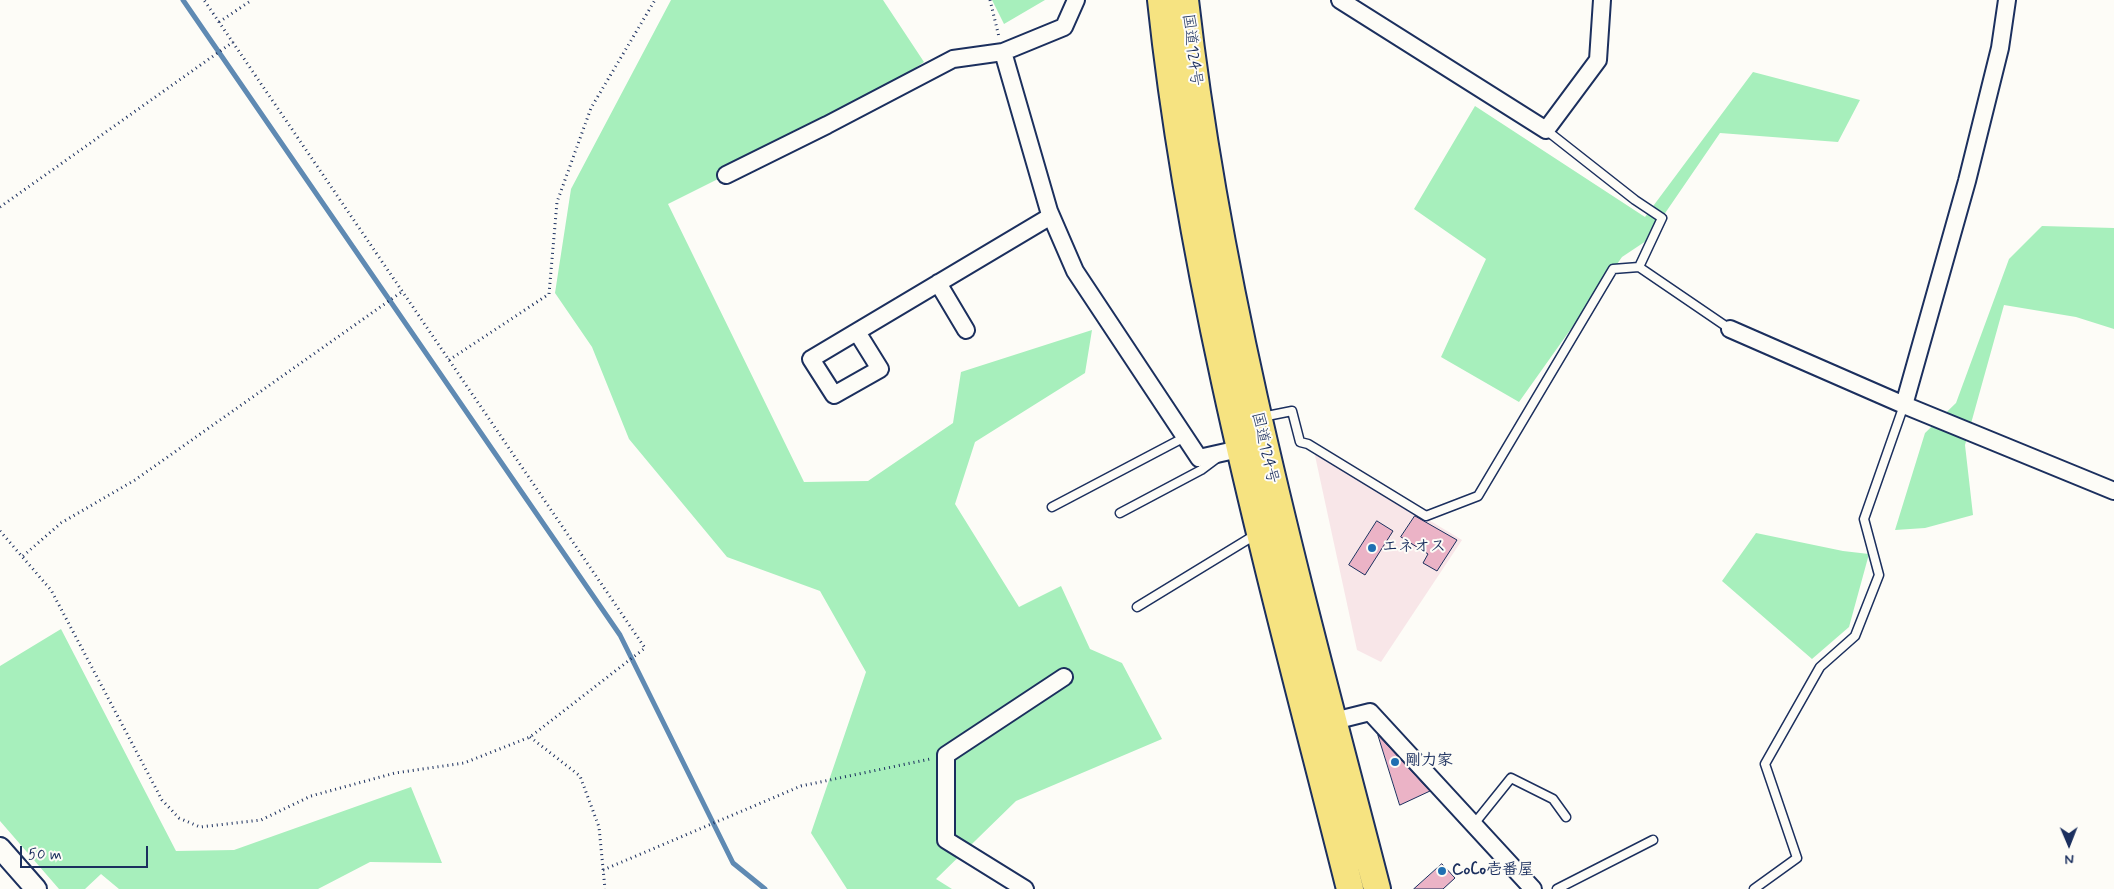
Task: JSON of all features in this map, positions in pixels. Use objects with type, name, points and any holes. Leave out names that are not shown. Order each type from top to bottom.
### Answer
[{"type":"highway","name":"国道124号","points":[[1161,0],[1166,49],[1189,199],[1210,316],[1246,441],[1321,725],[1350,889]]},
{"type":"highway","name":"国道124号","points":[[1185,0],[1210,185],[1233,308],[1246,441],[1259,533],[1321,725],[1377,889]]},
{"type":"street","points":[[726,175],[953,59],[1003,52],[1064,27],[1076,0]]},
{"type":"street","points":[[1340,0],[1546,130],[1598,60],[1602,0]]},
{"type":"street","points":[[1904,405],[1968,181],[2000,48],[2007,0]]},
{"type":"street","points":[[1003,52],[1051,216],[1075,271],[1199,458],[1246,441]]},
{"type":"street","points":[[857,332],[1051,216]]},
{"type":"street","points":[[938,283],[966,330]]},
{"type":"street","points":[[1730,329],[1904,405],[2114,491]]},
{"type":"street","points":[[1025,889],[946,840],[946,755],[1064,677]]},
{"type":"street","points":[[1321,725],[1370,712],[1533,889]]},
{"type":"street","points":[[0,848],[36,889]]},
{"type":"lane","points":[[1546,130],[1635,200],[1662,218],[1639,267]]},
{"type":"lane","points":[[1120,513],[1201,470],[1292,412],[1300,442],[1308,444],[1426,516],[1478,496],[1613,269],[1639,267],[1730,329]]},
{"type":"lane","points":[[1754,889],[1797,858],[1764,764],[1820,667],[1855,636],[1879,576],[1864,519],[1904,405]]},
{"type":"lane","points":[[1052,507],[1185,436]]},
{"type":"lane","points":[[1137,607],[1259,533]]},
{"type":"lane","points":[[1474,824],[1511,778],[1553,800],[1566,817]]},
{"type":"lane","points":[[1557,889],[1653,840]]},
{"type":"path","points":[[0,531],[51,590],[162,800],[178,818],[200,826],[260,820],[311,796],[395,773],[464,763],[530,737],[645,648],[204,0]]},
{"type":"path","points":[[219,22],[252,0]]},
{"type":"path","points":[[449,360],[549,294],[556,202],[591,108],[655,0]]},
{"type":"path","points":[[990,0],[1003,52]]},
{"type":"path","points":[[0,207],[233,42]]},
{"type":"path","points":[[23,556],[61,523],[134,480],[403,292]]},
{"type":"path","points":[[530,737],[580,776],[599,828],[604,889]]},
{"type":"path","points":[[603,870],[801,786],[946,755]]},
{"type":"shaded area","points":[[1314,451],[1462,540],[1381,662],[1357,650]]},
{"type":"green space","points":[[671,0],[883,0],[924,62],[842,117],[668,204],[804,482],[868,481],[953,423],[961,372],[1092,330],[1085,373],[975,442],[955,504],[1019,607],[1061,586],[1090,649],[1122,663],[1162,739],[1016,801],[936,879],[952,889],[847,889],[811,833],[866,672],[820,591],[727,557],[629,439],[592,347],[555,293],[571,189]]},
{"type":"green space","points":[[992,0],[1045,0],[1004,24]]},
{"type":"green space","points":[[1753,72],[1860,100],[1838,142],[1720,133],[1646,241],[1622,257],[1519,402],[1441,357],[1486,259],[1414,209],[1475,106],[1645,217]]},
{"type":"green space","points":[[2042,226],[2114,228],[2114,329],[2076,317],[2004,305],[1965,445],[1973,515],[1925,528],[1895,530],[1925,433],[1956,403],[2009,259]]},
{"type":"green space","points":[[1756,533],[1843,551],[1869,554],[1849,627],[1812,659],[1722,581]]},
{"type":"green space","points":[[61,629],[176,851],[234,850],[411,787],[442,863],[370,862],[318,889],[119,889],[101,874],[85,889],[59,889],[0,821],[0,666]]},
{"type":"building","points":[[1415,516],[1457,540],[1437,571],[1423,563],[1428,554],[1401,537]]},
{"type":"building","points":[[1377,521],[1393,531],[1365,575],[1349,565]]},
{"type":"building","name":"剛力家","points":[[1378,735],[1430,791],[1400,805]]},
{"type":"building","name":"CoCo壱番屋","points":[[1442,864],[1455,878],[1443,889],[1414,889]]},
{"type":"waterway","points":[[183,0],[620,635],[733,863],[765,889]]},
{"type":"place","name":"エネオス","points":[[1372,548]]},
{"type":"place","name":"剛力家","points":[[1395,762]]},
{"type":"place","name":"CoCo壱番屋","points":[[1442,871]]}]
